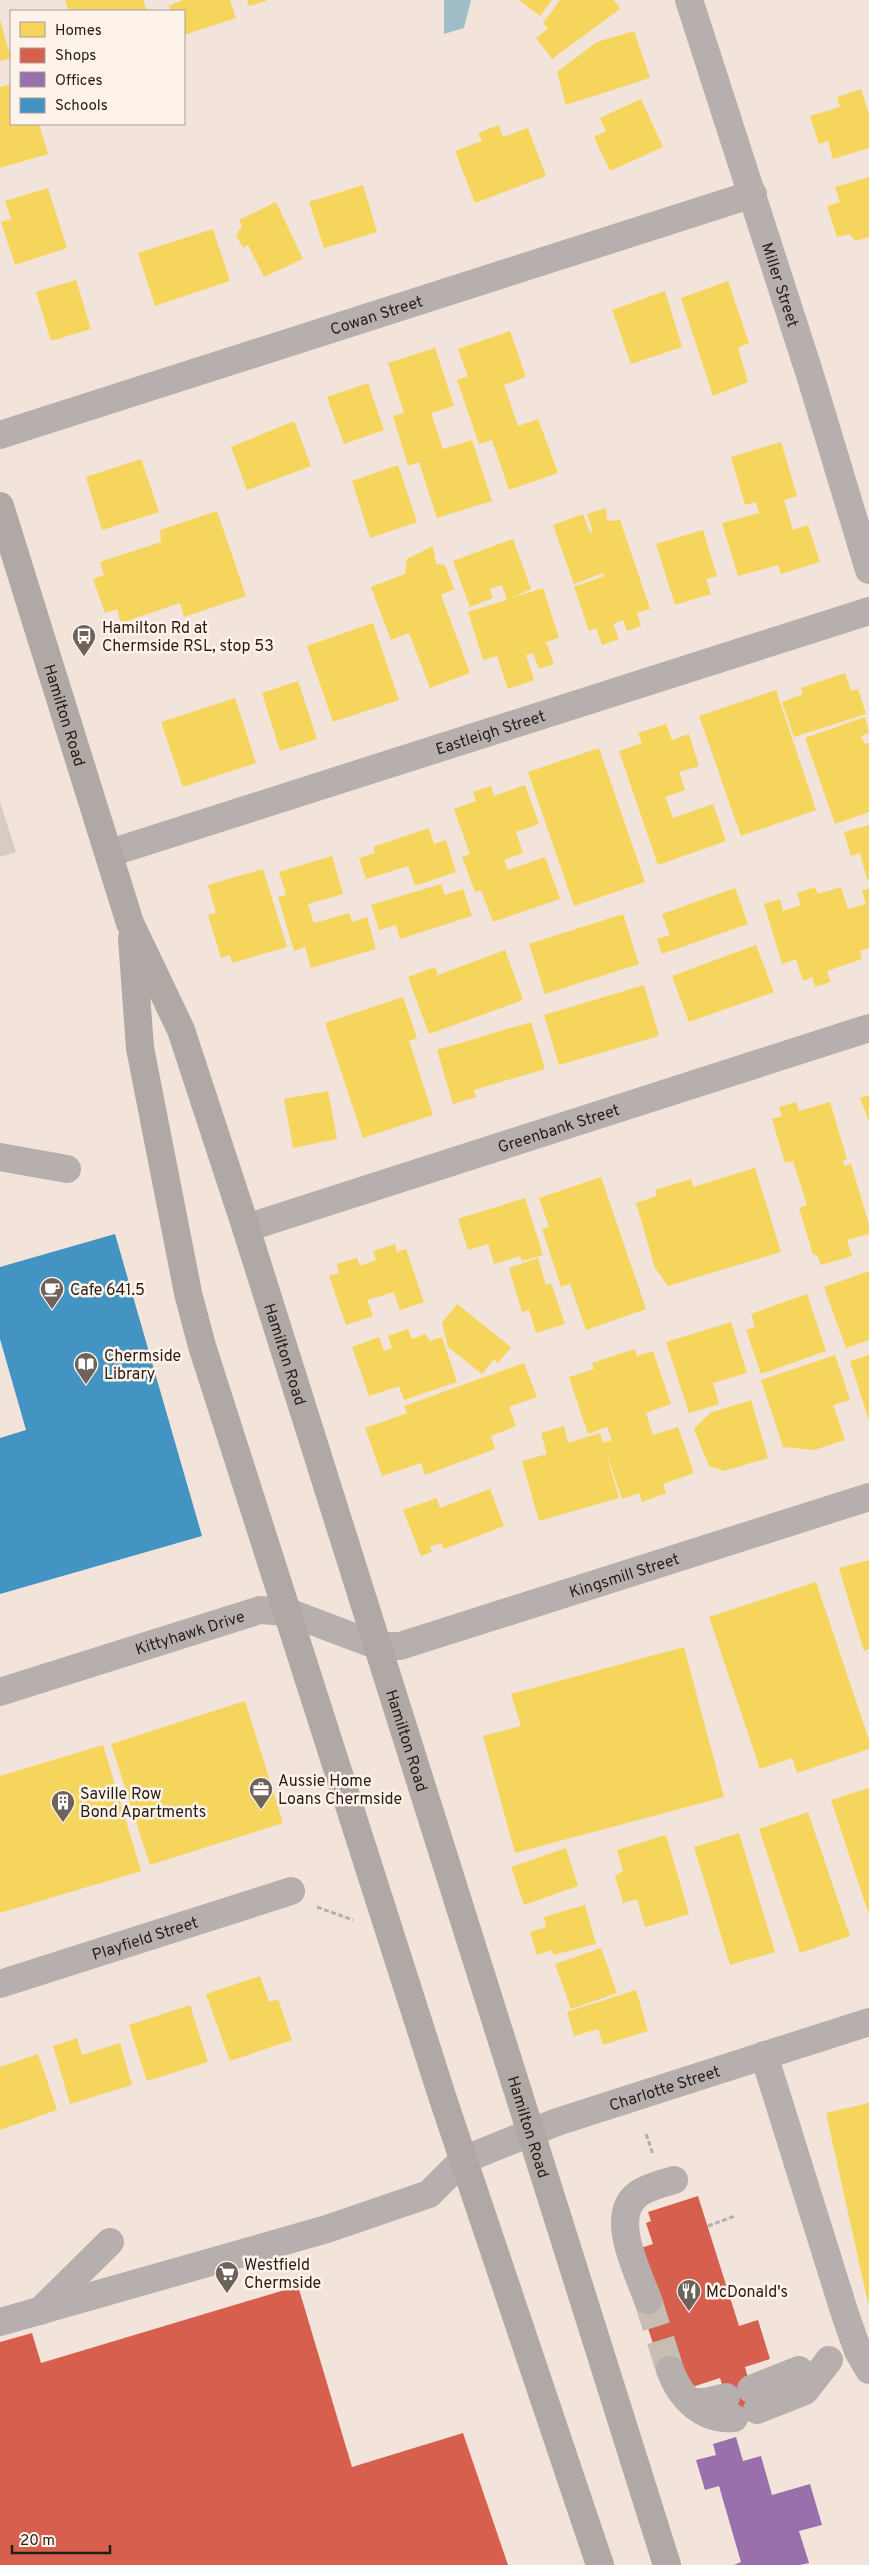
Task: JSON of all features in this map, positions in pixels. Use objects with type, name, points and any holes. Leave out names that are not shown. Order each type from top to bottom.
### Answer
[{"type":"main road","name":"Hamilton Road","points":[[0,506],[110,853],[130,923],[181,1030],[246,1228],[667,2565]]},
{"type":"main road","name":"Hamilton Road","points":[[130,923],[140,1048],[188,1293],[202,1346],[463,2160],[600,2565]]},
{"type":"street","name":"Miller Street","points":[[689,0],[753,194],[869,570]]},
{"type":"street","name":"Cowan Street","points":[[0,435],[753,194]]},
{"type":"street","name":"Eastleigh Street","points":[[110,853],[869,611]]},
{"type":"street","name":"Greenbank Street","points":[[246,1228],[869,1028]]},
{"type":"street","points":[[0,1157],[67,1169]]},
{"type":"street","name":"Kingsmill Street","points":[[378,1646],[400,1646],[416,1642],[869,1497]]},
{"type":"street","name":"Kittyhawk Drive","points":[[0,1692],[244,1613],[274,1609],[288,1612],[378,1646]]},
{"type":"street","name":"Playfield Street","points":[[0,1984],[291,1891]]},
{"type":"street","name":"Charlotte Street","points":[[463,2160],[581,2114],[869,2022]]},
{"type":"street","points":[[764,2055],[845,2314],[858,2351],[869,2370]]},
{"type":"street","points":[[0,2322],[327,2229],[429,2194],[463,2160]]},
{"type":"street","points":[[648,2300],[626,2236],[625,2214],[628,2206],[640,2193],[674,2180]]},
{"type":"street","points":[[37,2313],[110,2242]]},
{"type":"street","points":[[742,2404],[805,2391],[829,2360]]},
{"type":"street","points":[[670,2370],[677,2387],[691,2402],[711,2417],[721,2419],[742,2404],[799,2370]]},
{"type":"path","points":[[291,1891],[321,1910],[354,1920]]},
{"type":"path","points":[[708,2226],[735,2216]]},
{"type":"water","points":[[444,0],[471,0],[464,28],[444,34]]},
{"type":"building: Homes","points":[[65,0],[143,0],[147,10],[69,10]]},
{"type":"building: Homes","points":[[183,0],[230,0],[236,18],[185,35],[185,10],[171,10],[169,6]]},
{"type":"building: Homes","points":[[247,0],[266,0],[266,1],[249,6]]},
{"type":"building: Homes","points":[[519,0],[552,0],[540,16]]},
{"type":"building: Homes","points":[[560,0],[614,0],[620,9],[552,59],[536,38],[548,29],[543,23]]},
{"type":"building: Homes","points":[[0,20],[10,58],[0,61]]},
{"type":"building: Homes","points":[[634,31],[650,78],[566,105],[557,72],[597,42]]},
{"type":"building: Homes","points":[[10,84],[10,125],[39,125],[48,154],[0,168],[0,87]]},
{"type":"building: Homes","points":[[861,89],[869,114],[869,148],[833,159],[828,141],[819,144],[810,116],[840,107],[837,97]]},
{"type":"building: Homes","points":[[641,99],[663,147],[610,171],[594,137],[606,131],[600,118]]},
{"type":"building: Homes","points":[[499,125],[503,137],[528,128],[546,176],[475,203],[455,151],[482,141],[478,133]]},
{"type":"building: Homes","points":[[869,177],[869,237],[855,241],[850,234],[837,237],[827,206],[840,202],[835,187]]},
{"type":"building: Homes","points":[[363,185],[377,232],[324,248],[309,202]]},
{"type":"building: Homes","points":[[48,188],[67,248],[15,265],[1,222],[11,219],[5,201]]},
{"type":"building: Homes","points":[[276,202],[303,259],[264,277],[248,245],[243,248],[236,235],[242,226],[239,220]]},
{"type":"building: Homes","points":[[213,229],[230,281],[155,306],[138,253]]},
{"type":"building: Homes","points":[[76,280],[91,329],[51,341],[36,292]]},
{"type":"building: Homes","points":[[728,281],[749,343],[738,348],[748,382],[713,396],[681,298]]},
{"type":"building: Homes","points":[[665,291],[682,347],[631,364],[612,310]]},
{"type":"building: Homes","points":[[510,331],[526,377],[504,385],[518,426],[538,419],[558,473],[509,490],[492,440],[479,444],[457,380],[468,376],[458,349]]},
{"type":"building: Homes","points":[[435,348],[454,406],[431,413],[443,449],[472,440],[492,501],[437,518],[419,462],[408,466],[393,416],[404,413],[388,363]]},
{"type":"building: Homes","points":[[368,383],[384,430],[344,444],[327,397]]},
{"type":"building: Homes","points":[[294,421],[311,466],[247,490],[231,447]]},
{"type":"building: Homes","points":[[781,442],[797,496],[784,500],[793,530],[808,525],[820,562],[781,574],[778,565],[738,576],[722,523],[759,513],[756,502],[745,505],[731,457]]},
{"type":"building: Homes","points":[[141,459],[159,512],[102,530],[86,477]]},
{"type":"building: Homes","points":[[398,465],[417,522],[370,538],[352,481]]},
{"type":"building: Homes","points":[[606,508],[607,521],[620,520],[650,609],[637,613],[641,626],[627,631],[623,620],[613,624],[619,639],[602,645],[596,628],[589,631],[574,587],[604,576],[603,573],[574,584],[553,525],[583,514],[590,533],[593,531],[587,514]]},
{"type":"building: Homes","points":[[217,511],[246,596],[184,617],[180,603],[121,623],[117,609],[105,613],[93,579],[104,575],[100,562],[161,542],[160,530]]},
{"type":"building: Homes","points":[[703,530],[717,576],[706,579],[711,594],[675,605],[656,544]]},
{"type":"building: Homes","points":[[513,539],[531,589],[511,598],[543,588],[559,638],[546,642],[554,664],[539,669],[533,653],[526,655],[534,680],[508,689],[497,656],[483,660],[468,612],[507,600],[502,585],[490,589],[493,598],[470,607],[453,561]]},
{"type":"building: Homes","points":[[433,546],[436,564],[445,565],[454,589],[441,595],[470,673],[430,688],[409,633],[391,640],[371,587],[405,574],[407,559]]},
{"type":"building: Homes","points":[[373,623],[399,700],[333,722],[307,646]]},
{"type":"building: Homes","points":[[845,673],[851,691],[858,689],[866,714],[794,737],[782,702],[803,694],[801,688]]},
{"type":"building: Homes","points":[[298,681],[317,739],[280,751],[262,693]]},
{"type":"building: Homes","points":[[776,690],[816,810],[741,836],[699,716]]},
{"type":"building: Homes","points":[[235,698],[256,763],[183,787],[161,722]]},
{"type":"building: Homes","points":[[865,717],[869,733],[861,736],[865,744],[869,743],[869,812],[835,824],[805,738]]},
{"type":"building: Homes","points":[[666,724],[672,740],[689,734],[699,766],[679,772],[685,790],[665,797],[673,818],[713,804],[726,841],[658,865],[619,751],[642,743],[638,733]]},
{"type":"building: Homes","points":[[599,748],[645,882],[574,906],[528,772]]},
{"type":"building: Homes","points":[[525,785],[539,824],[516,832],[523,853],[504,860],[508,870],[545,857],[560,899],[493,922],[481,890],[475,892],[462,857],[470,854],[454,809],[476,801],[473,792],[491,786],[494,796]]},
{"type":"building: Homes","points":[[869,825],[869,879],[867,880],[860,853],[851,856],[844,832]]},
{"type":"building: Homes","points":[[429,828],[434,844],[446,840],[456,872],[415,886],[408,866],[366,879],[359,858],[375,853],[373,847]]},
{"type":"building: Homes","points":[[332,856],[343,894],[308,904],[314,923],[349,913],[352,922],[367,917],[376,949],[311,968],[305,947],[294,951],[278,897],[286,895],[279,872]]},
{"type":"building: Homes","points":[[263,869],[287,947],[232,963],[230,955],[221,958],[208,915],[216,913],[208,885]]},
{"type":"building: Homes","points":[[441,884],[445,895],[463,889],[472,916],[400,939],[396,925],[379,930],[371,905]]},
{"type":"building: Homes","points":[[815,887],[818,894],[841,887],[848,909],[866,904],[862,891],[869,888],[869,948],[860,951],[862,959],[827,971],[831,982],[815,987],[812,977],[803,981],[796,959],[782,964],[764,904],[780,899],[783,911],[801,905],[797,893]]},
{"type":"building: Homes","points":[[735,888],[748,924],[662,954],[657,939],[670,935],[662,914]]},
{"type":"building: Homes","points":[[623,914],[639,964],[545,994],[529,944]]},
{"type":"building: Homes","points":[[756,945],[774,992],[689,1022],[672,976]]},
{"type":"building: Homes","points":[[505,950],[523,1000],[429,1034],[408,977],[435,967],[438,975]]},
{"type":"building: Homes","points":[[644,985],[659,1036],[559,1065],[544,1015]]},
{"type":"building: Homes","points":[[403,997],[417,1038],[409,1041],[433,1115],[363,1138],[325,1023]]},
{"type":"building: Homes","points":[[531,1022],[545,1069],[474,1090],[476,1097],[453,1104],[437,1050]]},
{"type":"building: Homes","points":[[328,1091],[337,1139],[293,1148],[284,1099]]},
{"type":"building: Homes","points":[[869,1095],[869,1122],[860,1098]]},
{"type":"building: Homes","points":[[796,1102],[799,1111],[830,1102],[847,1159],[843,1161],[844,1166],[851,1164],[869,1224],[869,1234],[847,1240],[852,1256],[821,1265],[817,1255],[813,1254],[799,1208],[807,1205],[793,1161],[785,1163],[772,1119],[782,1116],[779,1107]]},
{"type":"building: Homes","points":[[755,1168],[781,1252],[668,1286],[655,1268],[636,1203],[657,1196],[655,1190],[691,1179],[693,1187]]},
{"type":"building: Homes","points":[[601,1177],[646,1309],[586,1330],[570,1284],[561,1287],[542,1229],[549,1227],[539,1198]]},
{"type":"building: Homes","points":[[525,1198],[543,1255],[522,1261],[520,1256],[494,1264],[488,1244],[468,1250],[458,1219]]},
{"type":"building: Homes","points":[[395,1244],[397,1252],[406,1249],[424,1302],[400,1310],[394,1292],[367,1300],[373,1316],[346,1325],[329,1276],[339,1273],[337,1264],[357,1258],[360,1266],[376,1260],[373,1251]]},
{"type":"building: Homes","points":[[538,1258],[546,1285],[551,1283],[565,1324],[536,1333],[529,1310],[522,1312],[509,1268]]},
{"type":"building: Homes","points":[[869,1271],[869,1340],[846,1348],[824,1287]]},
{"type":"building: Homes","points":[[807,1294],[826,1351],[761,1374],[746,1330],[755,1327],[751,1314]]},
{"type":"building: Homes","points":[[457,1304],[511,1347],[498,1363],[494,1359],[482,1374],[448,1347],[442,1323]]},
{"type":"building: Homes","points":[[731,1322],[747,1373],[713,1383],[719,1404],[689,1413],[666,1342]]},
{"type":"building: Homes","points":[[408,1329],[412,1339],[425,1334],[430,1341],[442,1337],[457,1382],[404,1400],[399,1386],[369,1396],[352,1347],[379,1337],[384,1351],[392,1348],[388,1336]]},
{"type":"building: Homes","points":[[635,1349],[637,1356],[653,1351],[671,1404],[646,1413],[653,1435],[678,1427],[694,1473],[663,1484],[666,1493],[642,1502],[639,1493],[622,1499],[605,1449],[619,1498],[539,1521],[522,1461],[547,1454],[541,1433],[564,1426],[568,1443],[600,1433],[603,1443],[612,1440],[607,1427],[588,1434],[569,1377],[594,1369],[592,1363]]},
{"type":"building: Homes","points":[[835,1355],[850,1400],[833,1405],[845,1440],[814,1450],[783,1447],[761,1380]]},
{"type":"building: Homes","points":[[869,1355],[869,1421],[850,1361]]},
{"type":"building: Homes","points":[[524,1363],[537,1397],[509,1407],[516,1426],[491,1436],[495,1449],[425,1475],[421,1463],[382,1476],[365,1428],[407,1413],[404,1406]]},
{"type":"building: Homes","points":[[751,1400],[768,1458],[724,1471],[709,1466],[694,1429],[710,1413]]},
{"type":"building: Homes","points":[[490,1489],[504,1526],[444,1549],[441,1543],[430,1547],[432,1552],[421,1556],[403,1510],[437,1498],[440,1508]]},
{"type":"building: Homes","points":[[869,1560],[869,1649],[864,1651],[839,1568]]},
{"type":"building: Homes","points":[[816,1582],[869,1740],[869,1749],[797,1773],[792,1758],[760,1769],[709,1617]]},
{"type":"building: Homes","points":[[684,1647],[724,1797],[515,1853],[483,1736],[521,1726],[511,1694]]},
{"type":"building: Homes","points":[[245,1701],[283,1823],[150,1865],[111,1744]]},
{"type":"building: Homes","name":"Saville Row Bond Apartments","points":[[103,1745],[141,1871],[0,1913],[0,1776]]},
{"type":"building: Homes","points":[[869,1788],[869,1915],[831,1800]]},
{"type":"building: Homes","points":[[808,1812],[850,1936],[800,1953],[759,1829]]},
{"type":"building: Homes","points":[[739,1833],[775,1952],[730,1965],[694,1847]]},
{"type":"building: Homes","points":[[666,1835],[689,1914],[645,1927],[637,1899],[623,1903],[615,1876],[623,1871],[617,1850]]},
{"type":"building: Homes","points":[[566,1848],[578,1886],[524,1905],[511,1867]]},
{"type":"building: Homes","points":[[585,1905],[596,1944],[553,1955],[552,1950],[537,1955],[530,1932],[546,1927],[544,1917]]},
{"type":"building: Homes","points":[[601,1948],[617,1993],[571,2009],[555,1964]]},
{"type":"building: Homes","points":[[260,1976],[269,2002],[278,1999],[292,2040],[230,2061],[206,1994]]},
{"type":"building: Homes","points":[[636,1990],[648,2031],[603,2045],[598,2029],[574,2036],[567,2012]]},
{"type":"building: Homes","points":[[190,2005],[208,2062],[147,2081],[129,2025]]},
{"type":"building: Homes","points":[[77,2038],[82,2055],[120,2043],[132,2085],[70,2104],[53,2046]]},
{"type":"building: Homes","points":[[38,2054],[57,2110],[0,2130],[0,2067]]},
{"type":"building: Homes","points":[[869,2103],[869,2303],[868,2303],[826,2113]]},
{"type":"building: Shops","name":"McDonald's","points":[[698,2196],[739,2326],[758,2320],[770,2359],[745,2367],[757,2410],[730,2410],[720,2378],[689,2388],[662,2372],[640,2303],[637,2249],[653,2244],[646,2223],[651,2221],[648,2212]]},
{"type":"building: Shops","name":"Westfield Chermside","points":[[298,2286],[352,2467],[463,2433],[508,2565],[0,2565],[0,2342],[32,2333],[41,2363]]},
{"type":"building: Offices","points":[[736,2437],[743,2461],[761,2456],[772,2495],[810,2484],[822,2525],[799,2531],[809,2563],[800,2565],[734,2565],[741,2562],[719,2486],[705,2490],[696,2460],[716,2455],[713,2444]]},
{"type":"building: Schools","name":"Chermside Library","points":[[115,1234],[202,1536],[0,1594],[0,1438],[26,1430],[0,1339],[0,1267]]},
{"type":"building: Other","points":[[0,802],[16,852],[0,857]]},
{"type":"tunnel","points":[[648,2300],[670,2370]]},
{"type":"place","name":"Hamilton Rd at Chermside RSL, stop 53","points":[[84,657]]},
{"type":"place","name":"Cafe 641.5","points":[[52,1310]]},
{"type":"place","name":"Chermside Library","points":[[86,1385]]},
{"type":"place","name":"Aussie Home Loans Chermside","points":[[261,1810]]},
{"type":"place","name":"Saville Row Bond Apartments","points":[[63,1823]]},
{"type":"place","name":"Westfield Chermside","points":[[227,2294]]},
{"type":"place","name":"McDonald's","points":[[689,2312]]}]
